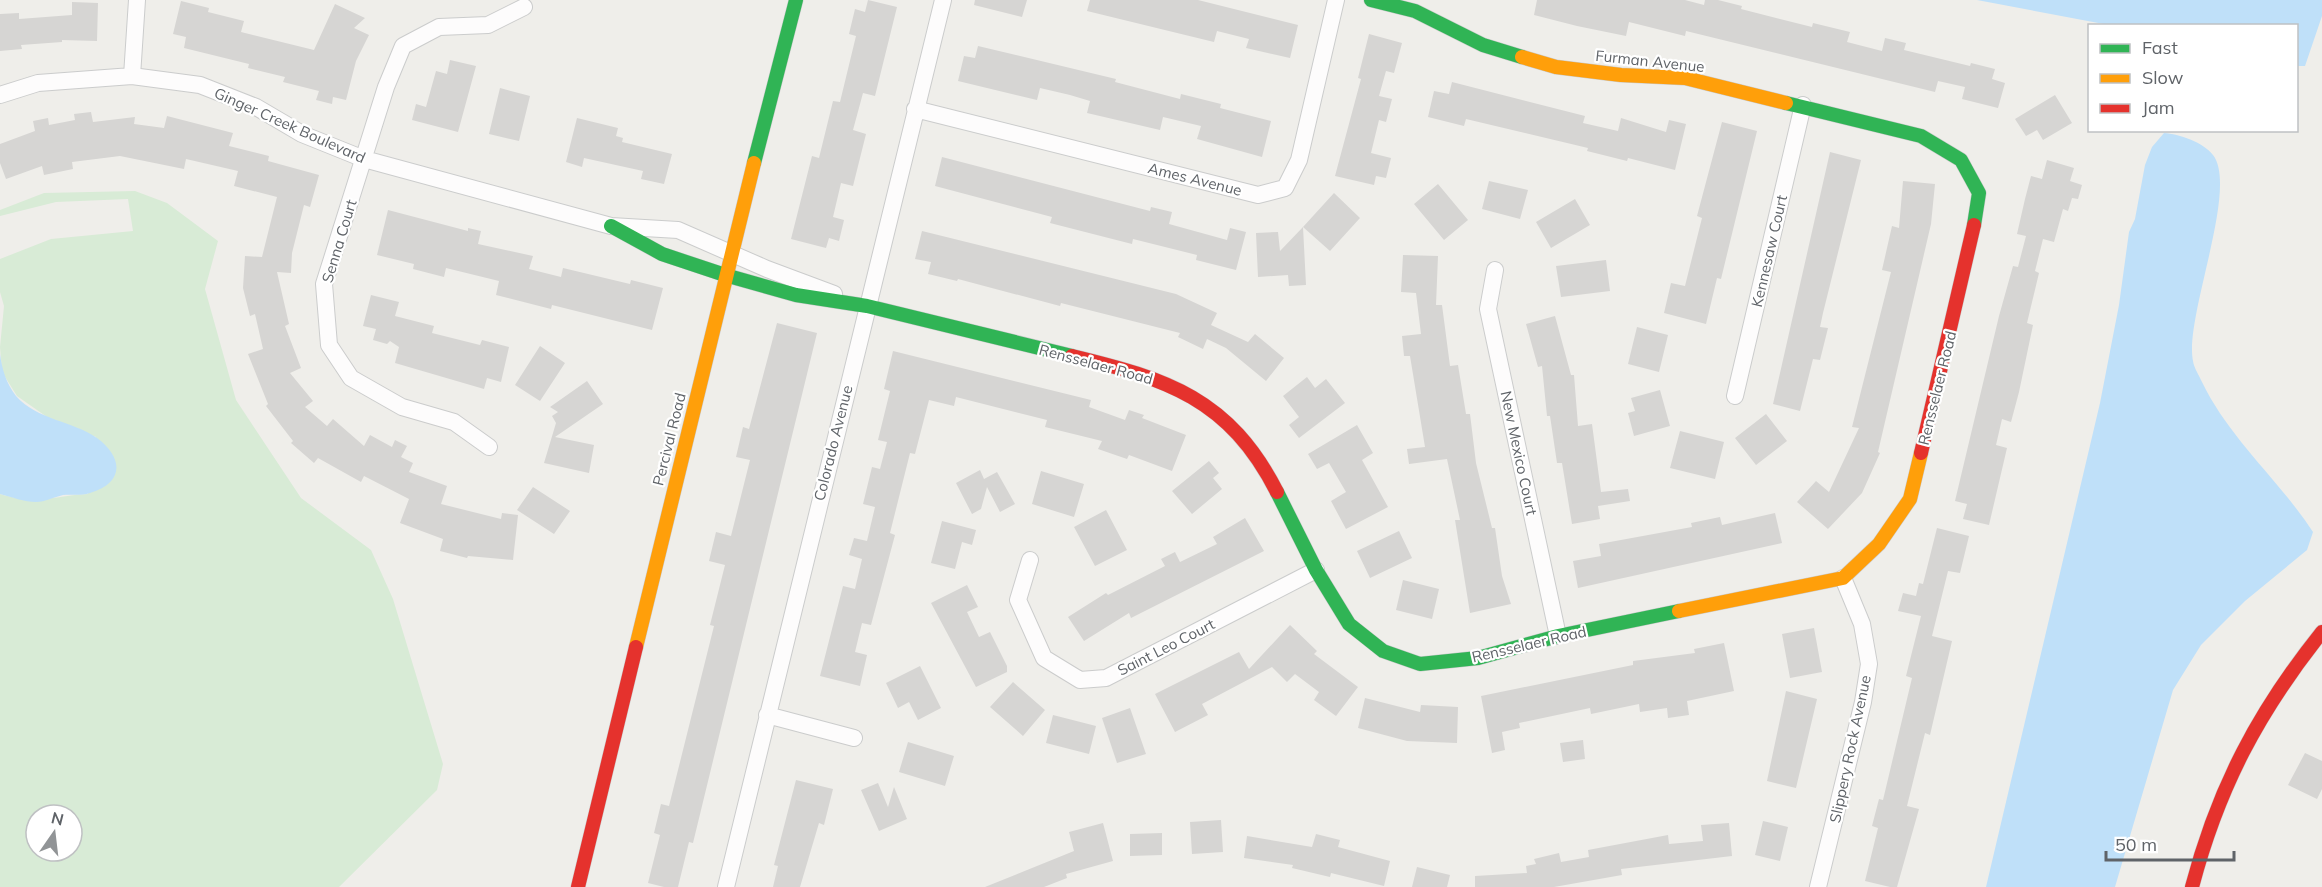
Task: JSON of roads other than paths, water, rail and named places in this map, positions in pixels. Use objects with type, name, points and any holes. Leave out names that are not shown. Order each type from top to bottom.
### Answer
[{"type":"street","points":[[132,76],[137,0]]},
{"type":"street","name":"Percival Road","points":[[578,887],[725,275],[796,0]]},
{"type":"street","name":"Colorado Avenue","points":[[726,887],[943,0]]},
{"type":"street","name":"Ames Avenue","points":[[915,109],[1258,195],[1285,188],[1299,160],[1336,0]]},
{"type":"street","name":"Furman Avenue","points":[[1371,0],[1415,11],[1483,45],[1556,67],[1621,75],[1685,78],[1803,105],[1920,136],[1961,160]]},
{"type":"street","name":"Senna Court","points":[[489,447],[454,422],[402,407],[351,378],[329,345],[323,303],[324,284],[386,87],[403,46],[439,27],[488,25],[524,8]]},
{"type":"street","name":"Ginger Creek Boulevard","points":[[0,95],[38,83],[132,76],[200,86],[256,107],[302,134],[364,159],[611,226],[678,231],[731,252]]},
{"type":"street","name":"Kennesaw Court","points":[[1735,396],[1803,105]]},
{"type":"street","name":"Rensselaer Road","points":[[725,275],[796,295],[867,306],[1138,372],[1200,399],[1240,436],[1270,479],[1316,570],[1349,624],[1383,651],[1420,664],[1478,658],[1558,636],[1843,578],[1879,544],[1910,499],[1972,242],[1979,193],[1961,160]]},
{"type":"street","name":"Ginger Creek Boulevard","points":[[611,226],[662,254],[725,275]]},
{"type":"street","name":"Rensselaer Road","points":[[731,252],[767,269],[867,306]]},
{"type":"street","name":"New Mexico Court","points":[[1495,270],[1488,309],[1558,636]]},
{"type":"street","name":"Saint Leo Court","points":[[1030,560],[1018,600],[1044,658],[1080,680],[1106,678],[1316,570]]},
{"type":"street","name":"Slippery Rock Avenue","points":[[1818,887],[1863,702],[1869,664],[1862,624],[1843,578]]},
{"type":"street","points":[[2192,887],[2209,823],[2236,758],[2276,689],[2322,632]]},
{"type":"street","points":[[767,715],[854,738]]},
{"type":"water","points":[[1977,0],[2322,0],[2322,16],[2305,66],[2298,66],[2298,24],[2104,24]]},
{"type":"water","points":[[2164,133],[2183,137],[2209,150],[2219,172],[2220,195],[2216,223],[2192,341],[2194,366],[2226,422],[2313,532],[2307,550],[2245,601],[2201,645],[2173,690],[2115,887],[1986,887],[2100,403],[2119,305],[2129,232],[2135,219],[2145,165],[2152,147]]},
{"type":"water","points":[[0,354],[3,370],[10,386],[25,404],[87,432],[106,446],[116,462],[114,476],[109,483],[90,493],[63,495],[39,502],[0,494]]}]
